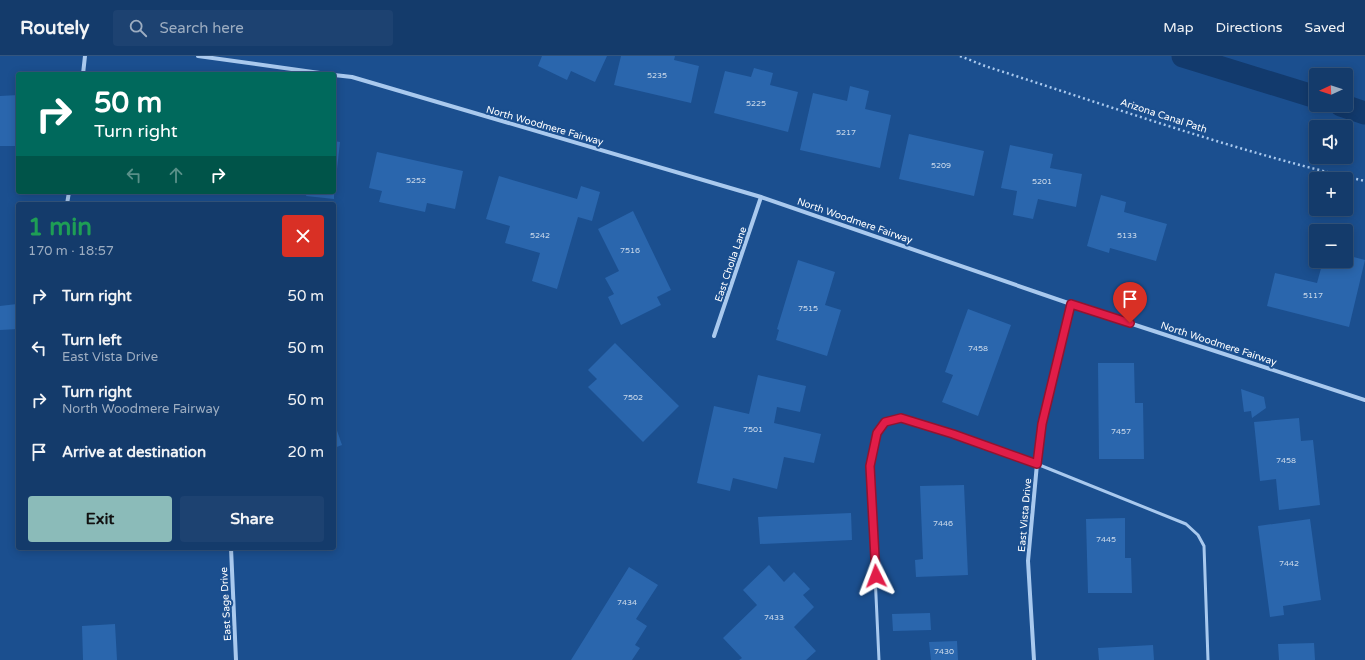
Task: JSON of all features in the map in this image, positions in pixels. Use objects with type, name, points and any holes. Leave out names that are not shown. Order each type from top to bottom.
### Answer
[{"type":"street","points":[[83,72],[85,56]]},
{"type":"street","points":[[198,56],[313,72]]},
{"type":"street","name":"North Woodmere Fairway","points":[[336,75],[352,77],[761,197],[1071,304],[1365,400]]},
{"type":"street","name":"East Cholla Lane","points":[[714,336],[761,197]]},
{"type":"street","name":"East Vista Drive","points":[[1034,660],[1028,561],[1037,464],[1042,424],[1071,304]]},
{"type":"street","name":"East Sage Drive","points":[[230,550],[236,660]]},
{"type":"lane","points":[[879,660],[870,466],[877,433],[885,422],[901,418],[953,434],[1037,464],[1186,524],[1198,535],[1204,546],[1208,660]]},
{"type":"path","name":"Arizona Canal Path","points":[[960,56],[985,66],[1206,137],[1317,170],[1365,180]]},
{"type":"building","points":[[542,56],[607,56],[595,82],[571,71],[567,80],[538,66]]},
{"type":"building","points":[[621,56],[675,56],[674,60],[699,66],[691,103],[614,85]]},
{"type":"building","points":[[754,68],[773,73],[770,85],[798,92],[788,132],[714,113],[725,71],[751,77]]},
{"type":"building","points":[[850,86],[869,91],[865,109],[891,115],[880,168],[800,150],[813,93],[847,101]]},
{"type":"building","points":[[16,95],[16,146],[0,146],[0,96]]},
{"type":"building","points":[[909,134],[984,151],[974,196],[899,179]]},
{"type":"building","points":[[336,141],[340,142],[336,178]]},
{"type":"building","points":[[1010,145],[1053,154],[1050,168],[1082,174],[1076,207],[1038,199],[1033,219],[1013,215],[1017,191],[1001,188]]},
{"type":"building","points":[[377,152],[463,171],[455,209],[427,203],[425,212],[379,202],[382,191],[369,188]]},
{"type":"building","points":[[499,176],[577,199],[581,186],[600,192],[592,221],[578,217],[557,289],[532,281],[540,253],[505,243],[510,226],[486,219]]},
{"type":"building","points":[[306,194],[334,194],[334,199],[306,196]]},
{"type":"building","points":[[1101,195],[1126,202],[1124,212],[1167,224],[1156,261],[1110,248],[1109,253],[1087,246]]},
{"type":"building","points":[[633,211],[671,290],[657,297],[661,305],[621,325],[608,297],[614,294],[605,278],[619,271],[598,229]]},
{"type":"building","points":[[1353,257],[1365,260],[1349,327],[1267,306],[1275,273],[1317,283],[1321,268],[1353,268]]},
{"type":"building","points":[[798,260],[835,272],[825,305],[841,310],[827,356],[776,340],[779,330],[777,329]]},
{"type":"building","points":[[16,304],[16,329],[0,330],[0,306]]},
{"type":"building","points":[[968,309],[1011,325],[978,416],[942,402],[953,375],[945,372]]},
{"type":"building","points":[[615,343],[679,406],[643,442],[588,387],[597,379],[588,370]]},
{"type":"building","points":[[1098,363],[1134,363],[1135,403],[1143,403],[1144,459],[1099,459]]},
{"type":"building","points":[[758,375],[806,386],[800,412],[777,407],[774,423],[821,434],[814,463],[784,457],[777,489],[733,478],[730,491],[697,483],[714,406],[749,414]]},
{"type":"building","points":[[1241,389],[1264,397],[1266,408],[1252,418],[1251,411],[1244,412]]},
{"type":"building","points":[[1299,418],[1301,441],[1313,440],[1320,505],[1279,510],[1276,479],[1260,481],[1254,422]]},
{"type":"building","points":[[336,428],[342,445],[336,447]]},
{"type":"building","points":[[964,485],[968,575],[916,577],[915,560],[923,559],[920,486]]},
{"type":"building","points":[[851,513],[852,540],[760,544],[758,517]]},
{"type":"building","points":[[1125,518],[1125,558],[1131,558],[1132,593],[1088,593],[1086,519]]},
{"type":"building","points":[[1310,519],[1321,600],[1283,606],[1284,615],[1270,617],[1258,526]]},
{"type":"building","points":[[769,565],[784,582],[794,572],[810,589],[803,595],[814,607],[794,627],[816,651],[806,660],[739,660],[742,658],[723,638],[757,605],[743,590]]},
{"type":"building","points":[[629,567],[658,585],[636,619],[647,626],[635,645],[640,648],[632,660],[571,660]]},
{"type":"building","points":[[930,613],[931,630],[893,631],[892,614]]},
{"type":"building","points":[[115,624],[117,660],[83,660],[82,626]]},
{"type":"building","points":[[957,641],[958,660],[931,660],[929,642]]},
{"type":"building","points":[[1314,643],[1315,660],[1279,660],[1278,644]]},
{"type":"building","points":[[1153,645],[1154,660],[1099,660],[1098,648]]},
{"type":"waterway","points":[[1183,56],[1309,95]]},
{"type":"waterway","points":[[1353,109],[1365,113]]},
{"type":"route","points":[[876,576],[870,466],[877,433],[885,422],[901,418],[953,434],[1037,464],[1042,424],[1071,304],[1130,323]]}]
